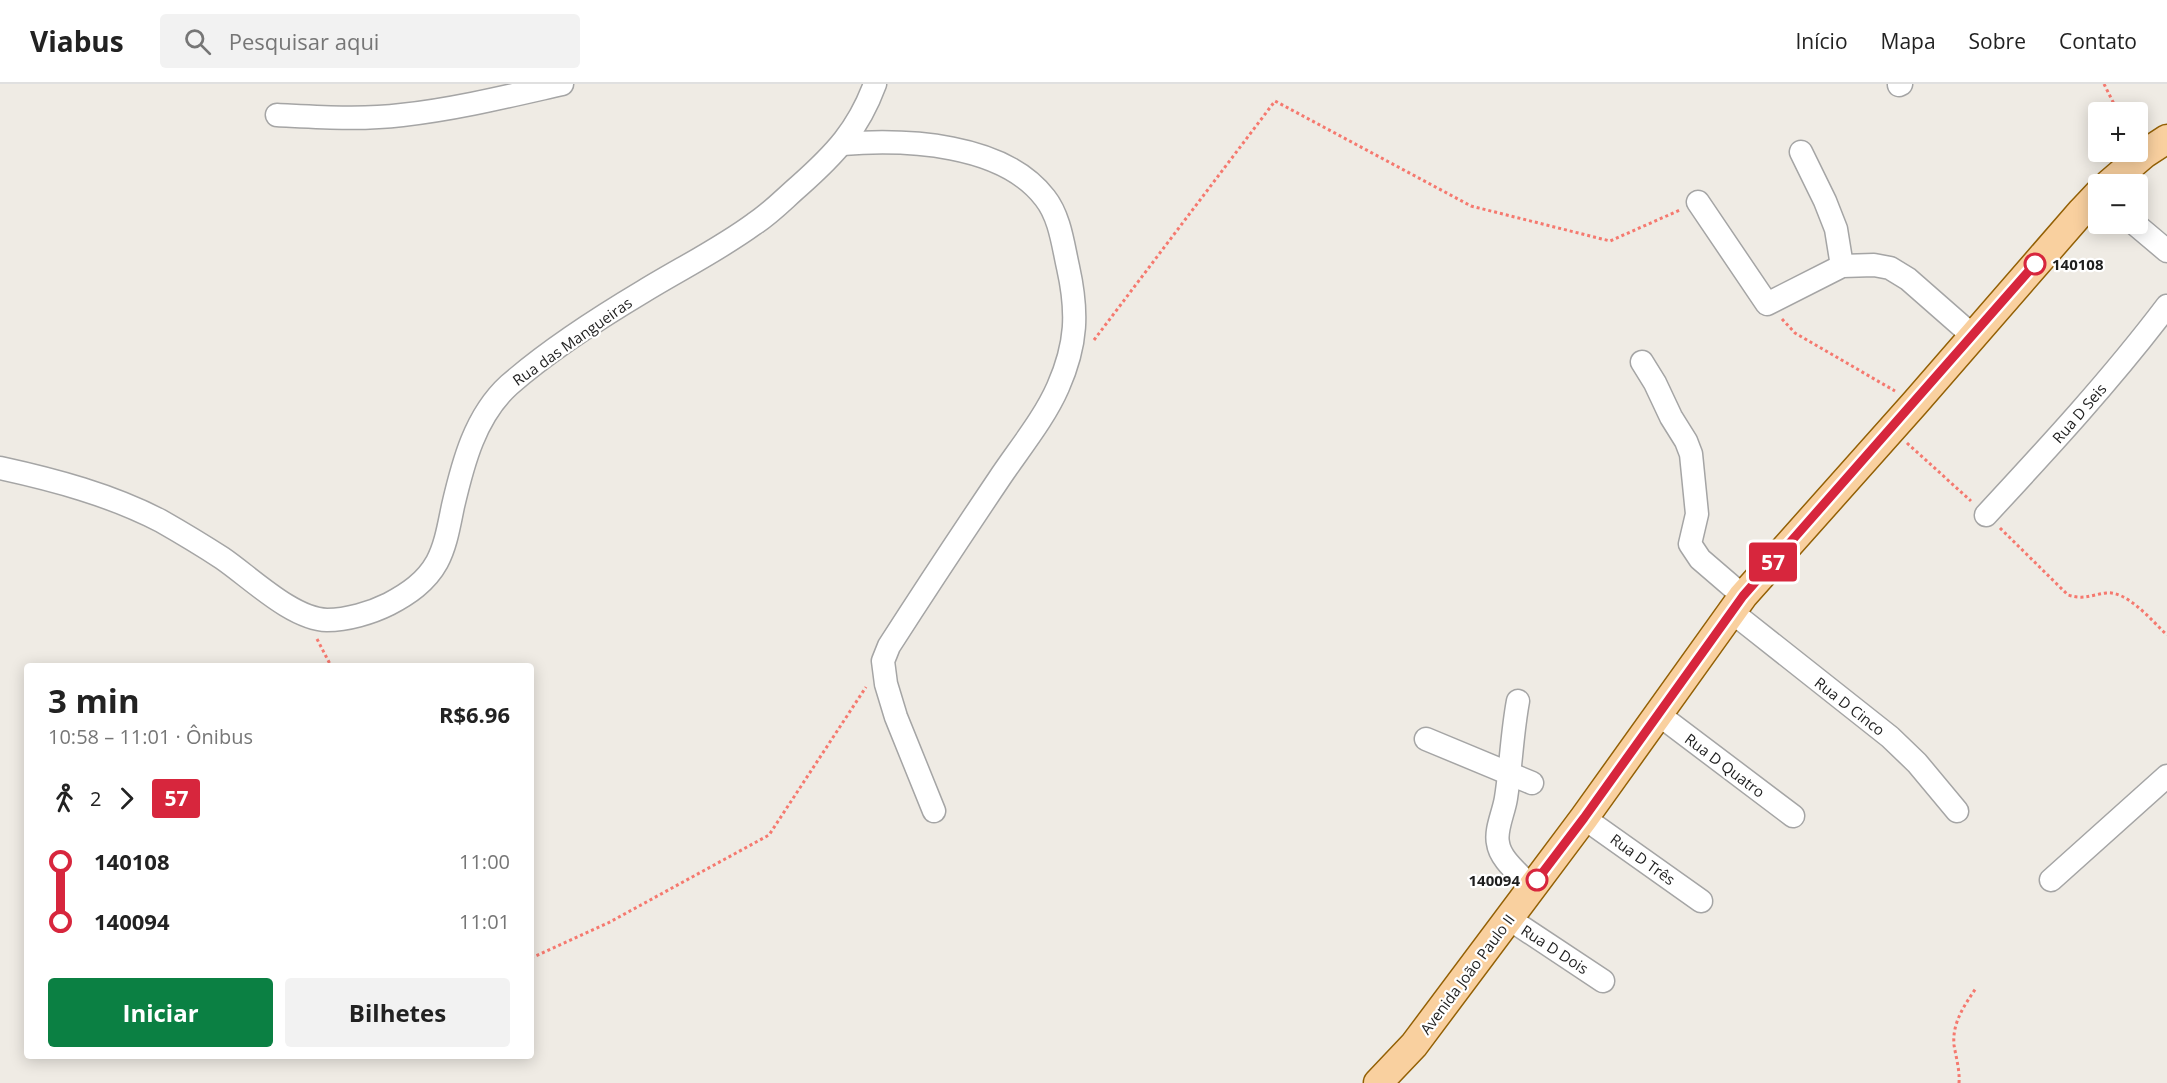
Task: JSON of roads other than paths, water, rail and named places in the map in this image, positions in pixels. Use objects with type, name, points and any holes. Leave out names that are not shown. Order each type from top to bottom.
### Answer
[{"type":"main road","points":[[2121,174],[2144,154],[2167,139]]},
{"type":"main road","name":"Avenida João Paulo II","points":[[1378,1083],[1414,1045],[1584,818],[1737,604],[2088,205]]},
{"type":"street","points":[[277,116],[355,118],[402,115],[483,102],[562,84]]},
{"type":"street","name":"Rua das Mangueiras","points":[[0,468],[119,501],[158,520],[223,559],[283,602],[304,614],[325,620],[379,609],[404,596],[422,582],[437,563],[447,535],[469,447],[500,394],[521,375],[574,336],[640,292],[752,226],[773,210],[824,163],[851,134],[870,99],[875,84]]},
{"type":"street","points":[[842,144],[880,141],[940,146],[1000,162],[1028,179],[1047,200],[1058,226],[1073,292],[1074,338],[1057,389],[889,646],[883,662],[886,684],[896,717],[934,811]]},
{"type":"street","points":[[1801,152],[1832,219],[1842,266]]},
{"type":"street","points":[[1698,202],[1767,304],[1842,266],[1874,265],[1890,268],[1908,279],[1973,336]]},
{"type":"street","points":[[2147,234],[2167,251]]},
{"type":"street","name":"Rua D Seis","points":[[1986,515],[2079,414],[2167,306]]},
{"type":"street","name":"Rua D Cinco","points":[[1642,362],[1692,454],[1696,514],[1690,544],[1700,559],[1737,604],[1890,736],[1917,763],[1957,812]]},
{"type":"street","points":[[1518,701],[1506,798],[1497,835],[1498,845],[1505,858],[1531,887]]},
{"type":"street","name":"Rua D Quatro","points":[[1658,714],[1792,816]]},
{"type":"street","points":[[1426,740],[1532,783]]},
{"type":"street","points":[[2051,880],[2164,785]]},
{"type":"street","name":"Rua D Três","points":[[1584,818],[1701,901]]},
{"type":"street","name":"Rua D Dois","points":[[1508,918],[1602,981]]},
{"type":"place","name":"140108","points":[[2035,264]]},
{"type":"place","name":"140094","points":[[1537,880]]}]
